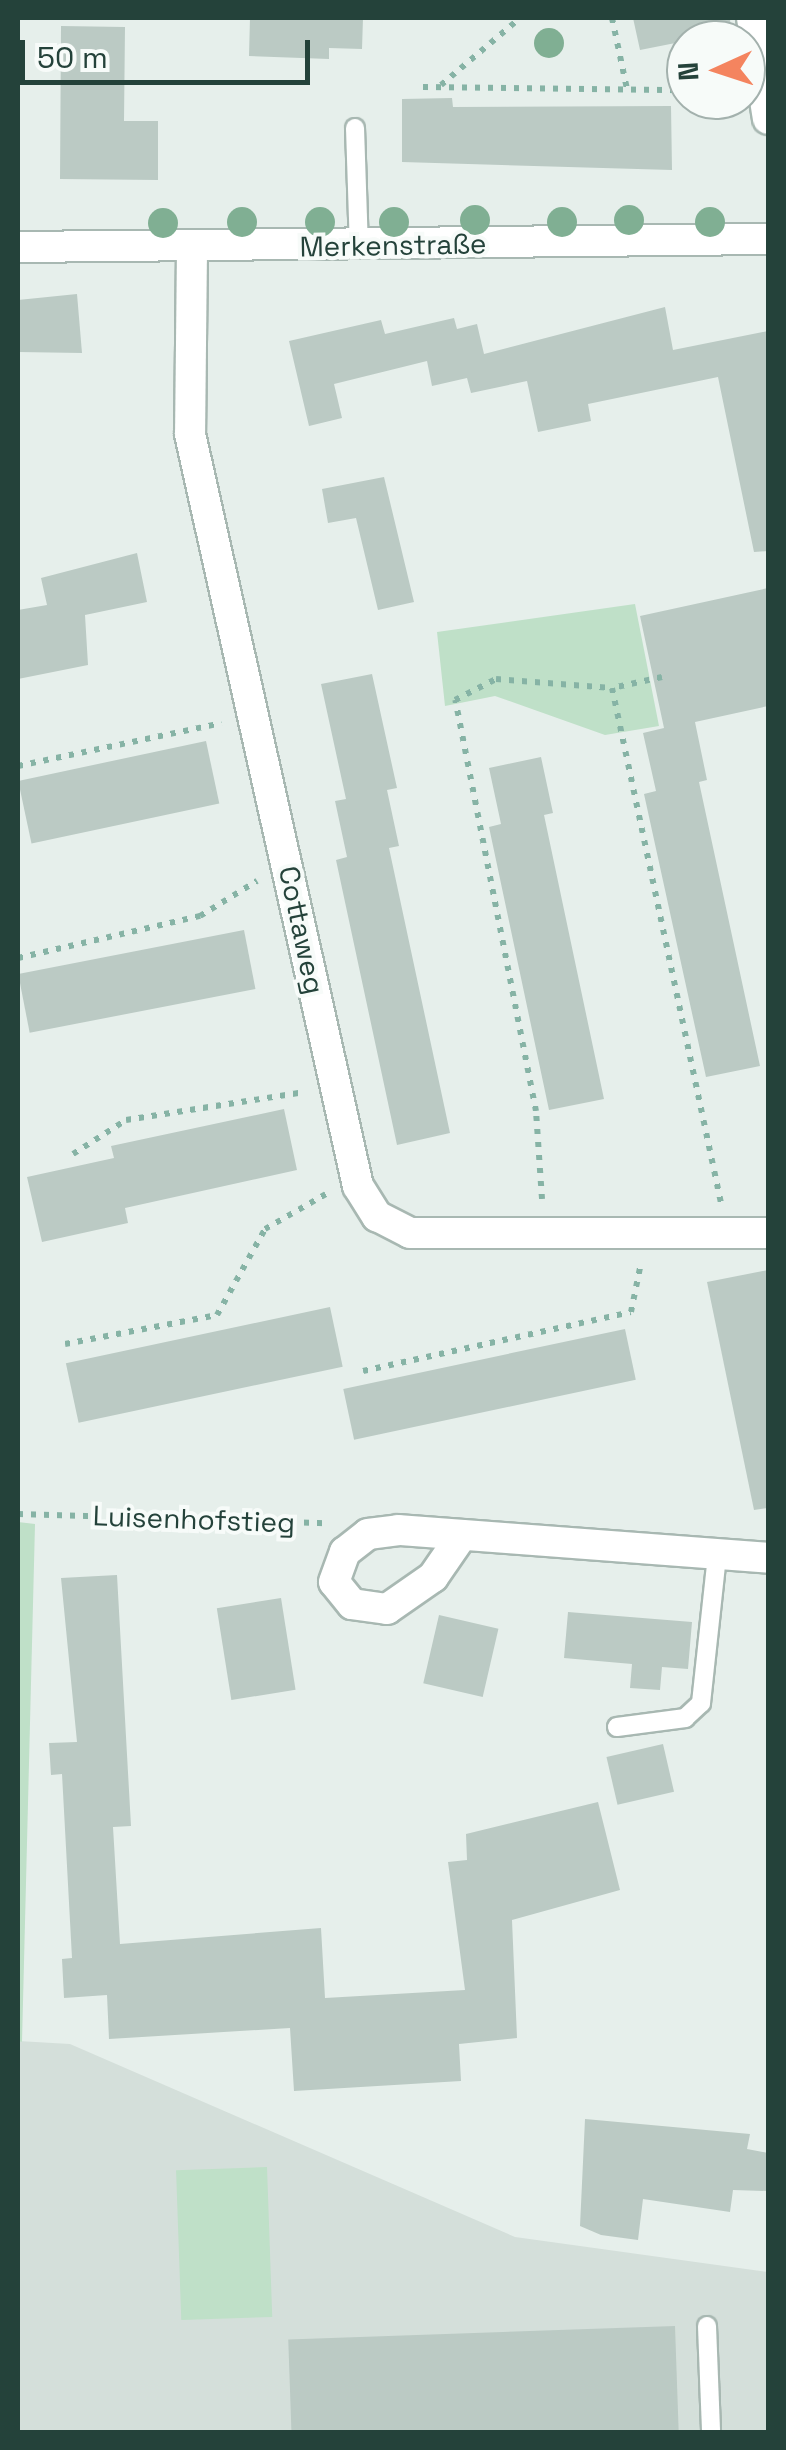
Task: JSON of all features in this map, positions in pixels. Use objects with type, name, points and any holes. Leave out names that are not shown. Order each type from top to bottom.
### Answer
[{"type":"street","points":[[752,18],[768,120]]},
{"type":"street","name":"Merkenstraße","points":[[18,246],[192,248],[768,239]]},
{"type":"street","name":"Cottaweg","points":[[192,248],[190,434],[356,1177],[377,1216],[410,1233],[768,1233]]},
{"type":"street","points":[[462,1535],[434,1577],[387,1610],[352,1604],[334,1582],[345,1552],[368,1534],[462,1535],[768,1558]]},
{"type":"lane","points":[[355,128],[358,246]]},
{"type":"lane","points":[[616,1728],[684,1718],[700,1703],[718,1556]]},
{"type":"lane","points":[[707,2326],[712,2432]]},
{"type":"path","points":[[440,86],[520,18]]},
{"type":"path","points":[[612,18],[627,89]]},
{"type":"path","points":[[422,86],[666,90]]},
{"type":"path","points":[[544,1235],[536,1111],[456,700],[496,680],[612,688],[662,677]]},
{"type":"path","points":[[612,688],[727,1234]]},
{"type":"path","points":[[18,766],[255,716]]},
{"type":"path","points":[[18,958],[200,916],[288,862]]},
{"type":"path","points":[[73,1154],[126,1120],[337,1087]]},
{"type":"path","points":[[65,1344],[218,1315],[265,1229],[356,1177]]},
{"type":"path","points":[[363,1371],[631,1312],[647,1234]]},
{"type":"path","name":"Luisenhofstieg","points":[[18,1514],[336,1523],[368,1534]]},
{"type":"shaded area","points":[[18,2041],[70,2044],[515,2237],[768,2272],[768,2432],[18,2432]]},
{"type":"green space","points":[[635,604],[659,726],[605,735],[495,696],[445,706],[437,632]]},
{"type":"green space","points":[[18,1522],[35,1524],[22,2042],[18,2041]]},
{"type":"green space","points":[[267,2167],[272,2317],[181,2320],[176,2170]]},
{"type":"building","points":[[250,18],[363,18],[362,49],[329,48],[329,59],[249,56]]},
{"type":"building","points":[[633,18],[730,18],[666,20],[666,45],[640,50]]},
{"type":"building","points":[[61,26],[125,27],[124,121],[158,121],[158,180],[60,179]]},
{"type":"building","points":[[452,98],[453,107],[666,106],[666,120],[671,120],[672,170],[402,162],[402,99]]},
{"type":"building","points":[[77,294],[82,353],[18,352],[18,300]]},
{"type":"building","points":[[665,307],[673,350],[768,331],[768,551],[754,552],[718,377],[588,404],[591,421],[538,432],[527,381],[471,393],[467,378],[432,386],[427,361],[334,384],[342,418],[309,426],[289,341],[381,320],[385,334],[454,318],[457,329],[477,324],[484,354]]},
{"type":"building","points":[[384,477],[414,602],[378,610],[356,518],[328,523],[322,489]]},
{"type":"building","points":[[137,553],[147,602],[85,615],[88,665],[18,679],[18,610],[47,605],[41,578]]},
{"type":"building","points":[[768,588],[768,706],[695,722],[707,780],[699,782],[760,1066],[706,1077],[644,794],[656,791],[643,733],[664,728],[640,616]]},
{"type":"building","points":[[372,674],[397,788],[387,790],[399,846],[389,848],[450,1133],[397,1145],[336,860],[347,857],[335,801],[346,799],[321,684]]},
{"type":"building","points":[[206,741],[219,804],[32,844],[18,781]]},
{"type":"building","points":[[541,757],[553,813],[544,815],[604,1099],[549,1110],[489,827],[501,824],[489,768]]},
{"type":"building","points":[[244,930],[255,989],[30,1033],[18,974]]},
{"type":"building","points":[[284,1109],[297,1170],[125,1208],[128,1223],[42,1242],[27,1177],[114,1158],[111,1146]]},
{"type":"building","points":[[768,1270],[768,1508],[754,1510],[707,1282]]},
{"type":"building","points":[[330,1307],[343,1367],[79,1423],[66,1363]]},
{"type":"building","points":[[625,1329],[636,1380],[354,1440],[343,1389]]},
{"type":"building","points":[[117,1575],[131,1826],[113,1827],[120,1944],[321,1928],[325,1998],[465,1990],[448,1862],[467,1860],[466,1834],[598,1802],[620,1890],[512,1920],[517,2038],[459,2044],[461,2081],[294,2091],[290,2028],[109,2039],[107,1995],[64,1998],[62,1959],[72,1958],[62,1774],[51,1775],[49,1743],[77,1742],[61,1578]]},
{"type":"building","points":[[281,1598],[296,1690],[231,1700],[217,1608]]},
{"type":"building","points":[[568,1612],[692,1622],[688,1669],[662,1667],[660,1690],[630,1688],[632,1664],[564,1658]]},
{"type":"building","points":[[439,1615],[498,1629],[483,1697],[423,1683]]},
{"type":"building","points":[[663,1744],[674,1792],[618,1805],[606,1757]]},
{"type":"building","points":[[585,2119],[750,2134],[747,2149],[768,2153],[768,2191],[733,2190],[730,2212],[643,2199],[638,2240],[601,2235],[580,2226]]},
{"type":"building","points":[[675,2326],[679,2432],[291,2432],[288,2340]]}]
